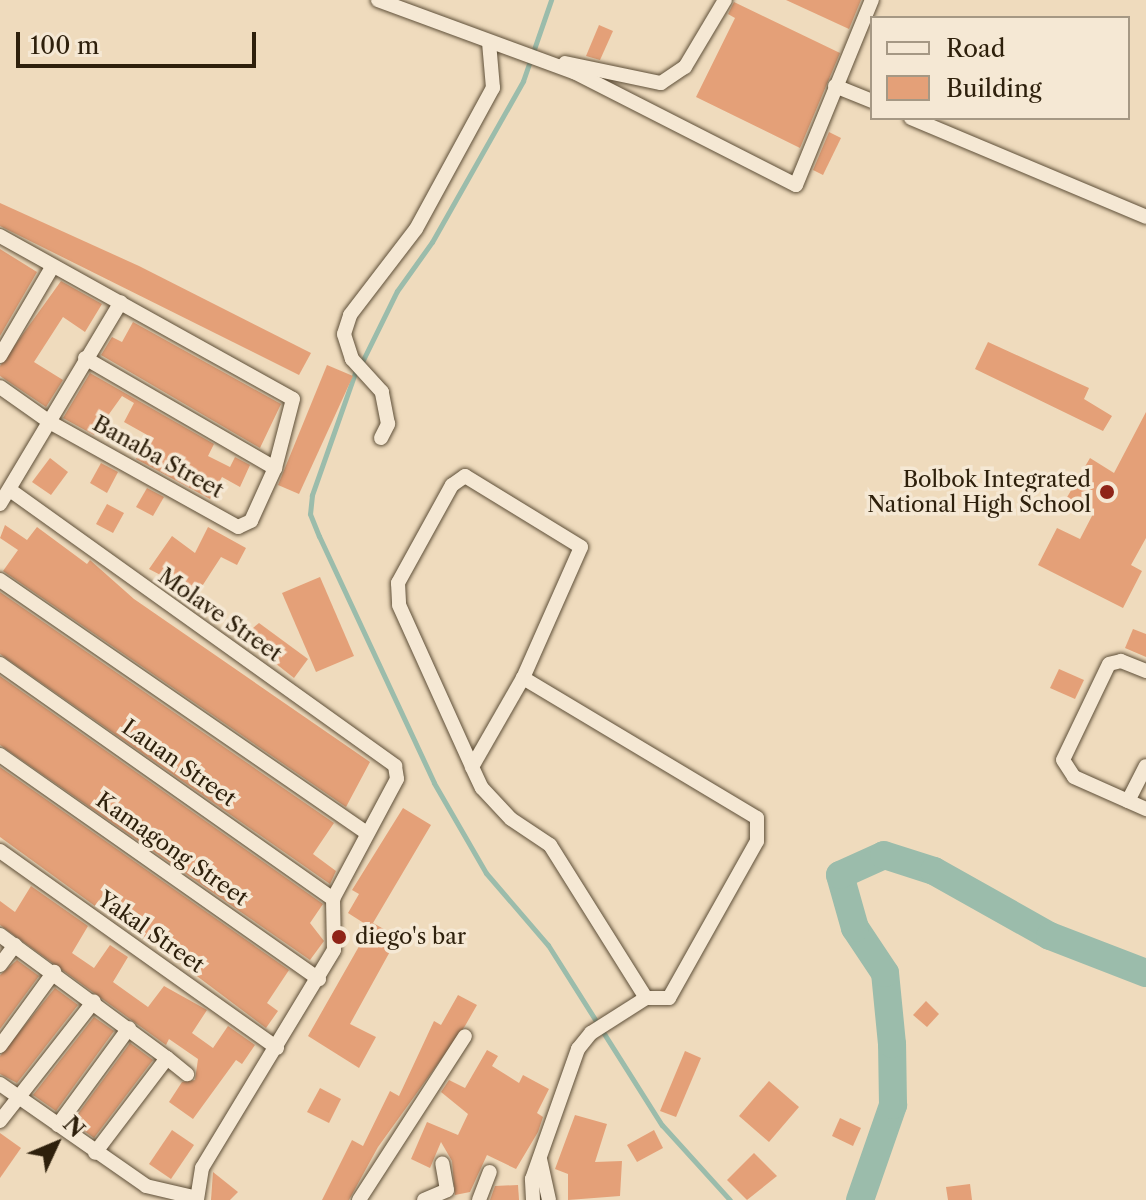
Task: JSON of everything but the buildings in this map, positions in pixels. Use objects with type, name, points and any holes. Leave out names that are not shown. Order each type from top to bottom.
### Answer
[{"type":"street","points":[[378,0],[541,59],[796,185],[872,0]]},
{"type":"street","points":[[518,51],[661,83],[685,67],[725,0]]},
{"type":"street","points":[[381,438],[388,424],[382,392],[352,359],[344,334],[350,315],[416,229],[493,88],[489,42]]},
{"type":"street","points":[[835,86],[870,100]]},
{"type":"street","points":[[916,120],[1146,217]]},
{"type":"street","points":[[0,236],[51,269],[121,302],[291,394],[275,468],[85,358]]},
{"type":"street","points":[[0,356],[51,269]]},
{"type":"street","points":[[0,504],[121,302]]},
{"type":"street","name":"Banaba Street","points":[[0,387],[51,423],[244,525],[275,468]]},
{"type":"street","points":[[472,767],[523,678],[581,547],[465,476],[452,485],[396,594],[472,767],[496,806],[550,845],[569,869],[646,998]]},
{"type":"street","name":"Molave Street","points":[[10,490],[222,645],[388,756],[397,779],[367,833]]},
{"type":"street","points":[[0,580],[367,833],[333,899],[334,950],[202,1168],[197,1199],[146,1186],[0,1084]]},
{"type":"street","points":[[1146,671],[1121,661],[1109,664],[1063,760],[1074,777],[1146,809]]},
{"type":"street","name":"Lauan Street","points":[[0,664],[333,899]]},
{"type":"street","points":[[523,678],[744,806],[762,829],[669,998],[646,998],[594,1031],[578,1049],[540,1159],[533,1200]]},
{"type":"street","name":"Kamagong Street","points":[[0,755],[319,979]]},
{"type":"street","points":[[1128,801],[1146,766]]},
{"type":"street","name":"Yakal Street","points":[[0,851],[277,1048]]},
{"type":"street","points":[[0,935],[94,1001],[187,1074]]},
{"type":"street","points":[[0,965],[15,945]]},
{"type":"street","points":[[0,1046],[54,972]]},
{"type":"street","points":[[0,1121],[94,1001]]},
{"type":"street","points":[[58,1125],[129,1028]]},
{"type":"street","points":[[359,1200],[465,1036]]},
{"type":"street","points":[[95,1153],[167,1058]]},
{"type":"street","points":[[540,1159],[549,1200]]},
{"type":"street","points":[[424,1200],[447,1190],[442,1163]]},
{"type":"street","points":[[479,1200],[490,1172]]},
{"type":"waterway","points":[[362,362],[397,291],[432,242],[523,81],[551,0]]},
{"type":"waterway","points":[[356,370],[312,495],[310,514],[319,536],[434,783],[486,873],[548,945],[662,1125],[730,1200]]},
{"type":"waterway","points":[[860,1200],[893,1105],[892,1044],[885,973],[855,928],[840,875],[884,855],[934,871],[1050,936],[1146,973]]},
{"type":"place","name":"Bolbok Integrated National High School","points":[[1107,492]]},
{"type":"place","name":"diego's bar","points":[[339,937]]}]
